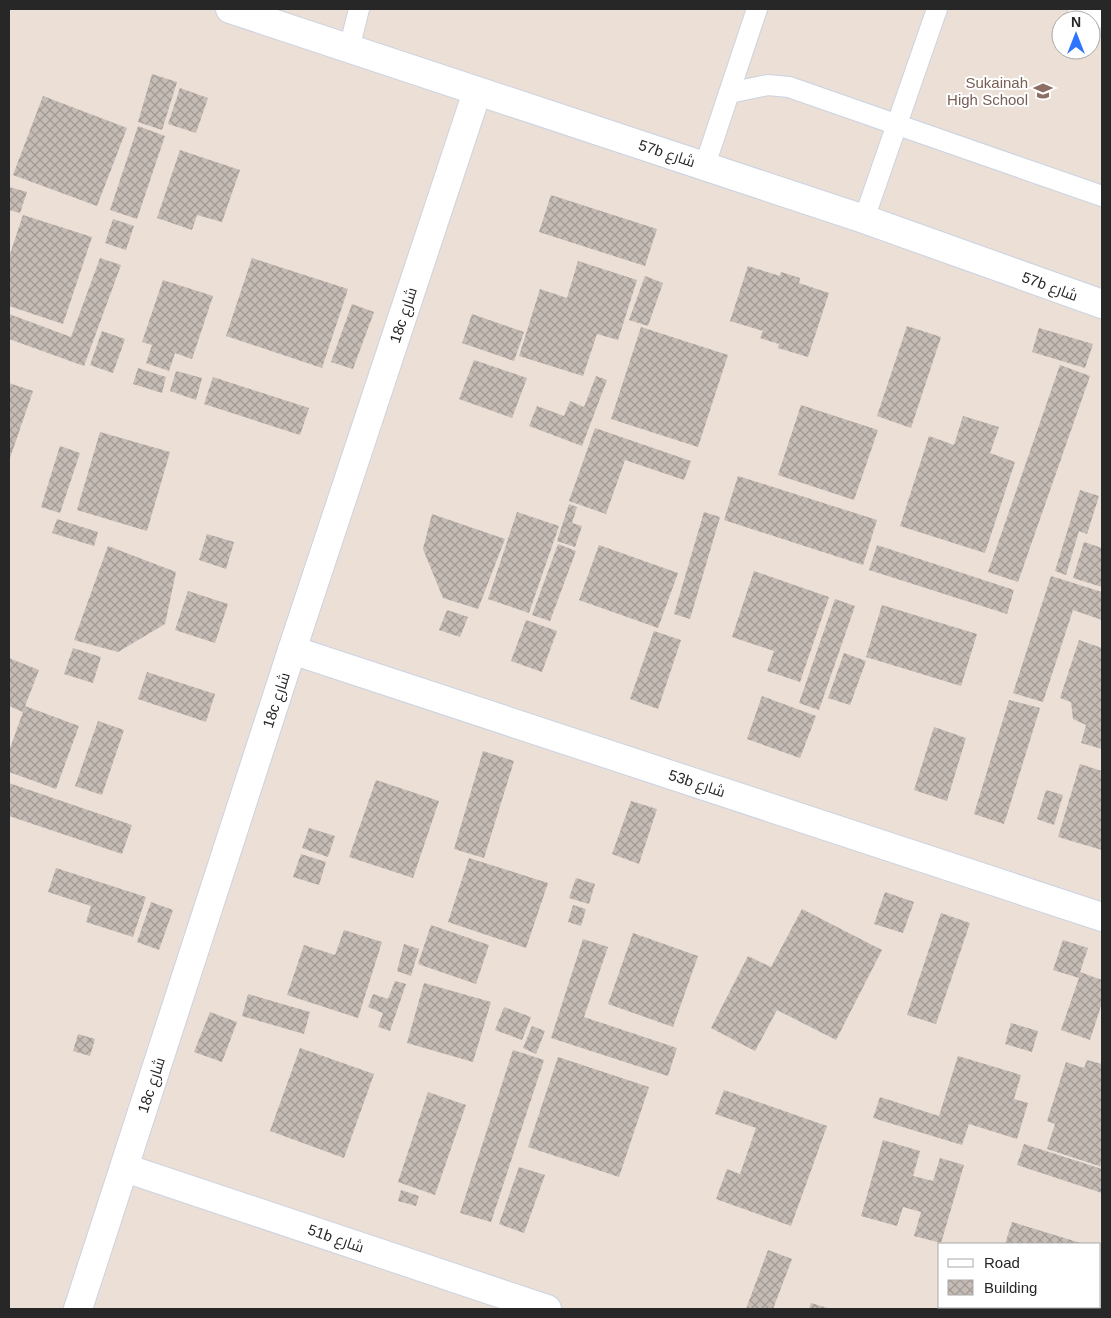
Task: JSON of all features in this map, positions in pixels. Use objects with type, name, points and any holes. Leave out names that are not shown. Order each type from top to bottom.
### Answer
[{"type":"street","name":"57b شارع","points":[[230,9],[477,92],[705,165],[864,219],[1102,304]]},
{"type":"street","name":"18c شارع","points":[[78,1309],[292,650],[477,92]]},
{"type":"street","name":"53b شارع","points":[[292,650],[1102,917]]},
{"type":"street","name":"51b شارع","points":[[125,1168],[547,1309]]},
{"type":"lane","points":[[349,49],[359,9]]},
{"type":"lane","points":[[705,165],[757,9]]},
{"type":"lane","points":[[864,219],[937,9]]},
{"type":"lane","points":[[1078,9],[1102,18]]},
{"type":"lane","points":[[729,93],[768,85],[789,87],[1102,196]]},
{"type":"building","points":[[152,74],[177,82],[162,130],[138,122]]},
{"type":"building","points":[[180,88],[208,98],[196,133],[168,124]]},
{"type":"building","points":[[43,96],[127,128],[97,206],[13,175]]},
{"type":"building","points":[[138,126],[165,136],[137,219],[110,210]]},
{"type":"building","points":[[180,150],[240,170],[222,222],[197,215],[192,230],[157,218]]},
{"type":"building","points":[[9,187],[27,192],[20,213],[9,210]]},
{"type":"building","points":[[551,195],[657,229],[645,266],[539,232]]},
{"type":"building","points":[[23,215],[92,237],[63,324],[9,306],[9,257]]},
{"type":"building","points":[[113,219],[134,226],[126,250],[105,243]]},
{"type":"building","points":[[100,258],[121,265],[84,366],[9,339],[9,314],[71,337]]},
{"type":"building","points":[[252,258],[348,289],[322,368],[226,336]]},
{"type":"building","points":[[578,261],[637,280],[618,340],[597,334],[583,376],[519,356],[540,289],[567,298]]},
{"type":"building","points":[[748,266],[780,276],[781,272],[800,278],[799,283],[829,293],[808,357],[778,348],[779,344],[760,338],[763,331],[730,321]]},
{"type":"building","points":[[645,276],[663,283],[648,326],[629,320]]},
{"type":"building","points":[[163,280],[213,296],[192,359],[175,353],[169,371],[146,363],[152,345],[142,342]]},
{"type":"building","points":[[352,304],[374,312],[353,369],[331,362]]},
{"type":"building","points":[[472,314],[524,332],[514,361],[462,343]]},
{"type":"building","points":[[907,326],[941,337],[911,428],[877,416]]},
{"type":"building","points":[[641,327],[728,355],[698,447],[611,419]]},
{"type":"building","points":[[1039,328],[1093,344],[1085,368],[1032,352]]},
{"type":"building","points":[[102,331],[125,339],[113,373],[90,365]]},
{"type":"building","points":[[474,360],[527,378],[512,418],[459,399]]},
{"type":"building","points":[[1060,365],[1090,376],[1018,582],[988,572]]},
{"type":"building","points":[[138,368],[166,377],[162,393],[133,384]]},
{"type":"building","points":[[176,371],[202,378],[196,400],[170,391]]},
{"type":"building","points":[[596,376],[607,380],[582,446],[529,426],[537,406],[564,416],[570,401],[584,407]]},
{"type":"building","points":[[213,377],[309,408],[300,435],[204,404]]},
{"type":"building","points":[[9,383],[33,391],[9,461]]},
{"type":"building","points":[[801,405],[878,430],[854,500],[778,475]]},
{"type":"building","points":[[963,416],[999,427],[990,453],[1015,462],[985,553],[900,526],[929,436],[954,445]]},
{"type":"building","points":[[595,428],[691,461],[684,480],[625,460],[606,514],[569,501]]},
{"type":"building","points":[[100,432],[170,452],[147,531],[77,510]]},
{"type":"building","points":[[60,446],[80,453],[60,513],[41,507]]},
{"type":"building","points":[[738,476],[877,520],[863,565],[724,520]]},
{"type":"building","points":[[1080,490],[1099,496],[1087,534],[1079,531],[1066,575],[1055,571]]},
{"type":"building","points":[[569,504],[577,507],[572,523],[582,526],[575,547],[557,541]]},
{"type":"building","points":[[517,512],[559,526],[529,613],[488,599]]},
{"type":"building","points":[[704,512],[720,517],[690,619],[674,614]]},
{"type":"building","points":[[432,514],[505,539],[478,609],[443,598],[423,549]]},
{"type":"building","points":[[57,519],[98,532],[94,546],[52,533]]},
{"type":"building","points":[[207,534],[234,542],[226,569],[199,560]]},
{"type":"building","points":[[1084,542],[1102,548],[1102,587],[1073,578]]},
{"type":"building","points":[[558,544],[576,551],[550,621],[532,615]]},
{"type":"building","points":[[599,545],[678,573],[658,628],[579,600]]},
{"type":"building","points":[[877,545],[1014,590],[1007,614],[869,570]]},
{"type":"building","points":[[108,546],[176,572],[165,624],[118,652],[74,640]]},
{"type":"building","points":[[754,571],[829,597],[800,682],[767,671],[774,651],[732,637]]},
{"type":"building","points":[[1051,576],[1102,592],[1102,620],[1073,610],[1043,702],[1013,693]]},
{"type":"building","points":[[188,591],[228,604],[215,643],[175,630]]},
{"type":"building","points":[[835,599],[855,606],[819,710],[799,703]]},
{"type":"building","points":[[882,605],[977,634],[961,686],[866,657]]},
{"type":"building","points":[[447,610],[468,617],[460,637],[439,630]]},
{"type":"building","points":[[526,620],[557,631],[542,672],[511,661]]},
{"type":"building","points":[[654,631],[681,640],[658,709],[630,699]]},
{"type":"building","points":[[1079,640],[1102,648],[1102,749],[1081,743],[1086,725],[1073,719],[1071,702],[1060,698]]},
{"type":"building","points":[[73,648],[101,657],[93,683],[64,674]]},
{"type":"building","points":[[844,653],[866,661],[850,705],[828,698]]},
{"type":"building","points":[[9,658],[39,670],[25,706],[79,726],[56,789],[9,772],[9,751],[23,712],[9,706]]},
{"type":"building","points":[[147,672],[215,694],[206,722],[138,699]]},
{"type":"building","points":[[762,696],[816,716],[800,758],[747,739]]},
{"type":"building","points":[[1009,700],[1040,708],[1004,824],[974,814]]},
{"type":"building","points":[[98,721],[124,730],[102,795],[75,786]]},
{"type":"building","points":[[934,727],[966,738],[947,801],[914,790]]},
{"type":"building","points":[[483,751],[514,761],[484,858],[454,849]]},
{"type":"building","points":[[1080,764],[1102,771],[1102,850],[1058,837]]},
{"type":"building","points":[[376,780],[439,801],[413,878],[349,857]]},
{"type":"building","points":[[9,783],[132,825],[122,854],[9,816]]},
{"type":"building","points":[[1046,790],[1063,795],[1054,825],[1037,819]]},
{"type":"building","points":[[631,801],[657,809],[639,864],[612,854]]},
{"type":"building","points":[[309,828],[335,836],[328,857],[302,848]]},
{"type":"building","points":[[301,854],[326,862],[319,885],[293,877]]},
{"type":"building","points":[[469,858],[548,883],[526,948],[448,922]]},
{"type":"building","points":[[56,868],[146,897],[133,937],[86,922],[91,906],[48,892]]},
{"type":"building","points":[[576,878],[595,884],[589,904],[569,898]]},
{"type":"building","points":[[885,892],[914,902],[903,933],[874,924]]},
{"type":"building","points":[[151,902],[173,910],[159,950],[137,942]]},
{"type":"building","points":[[573,905],[586,909],[581,926],[568,922]]},
{"type":"building","points":[[802,909],[882,950],[836,1040],[777,1010],[755,1051],[711,1028],[748,956],[771,967]]},
{"type":"building","points":[[941,913],[970,923],[936,1024],[907,1015]]},
{"type":"building","points":[[431,925],[489,945],[476,984],[418,964]]},
{"type":"building","points":[[344,930],[382,942],[358,1018],[287,995],[304,945],[335,955]]},
{"type":"building","points":[[633,933],[698,956],[673,1027],[608,1004]]},
{"type":"building","points":[[583,939],[608,947],[584,1017],[677,1048],[668,1076],[551,1038]]},
{"type":"building","points":[[1063,940],[1088,948],[1080,972],[1102,980],[1102,1003],[1090,1040],[1061,1030],[1079,978],[1053,970]]},
{"type":"building","points":[[404,944],[419,949],[411,976],[397,971]]},
{"type":"building","points":[[395,981],[406,984],[390,1031],[378,1027],[383,1013],[368,1007],[373,994],[388,999]]},
{"type":"building","points":[[424,983],[491,1002],[473,1062],[407,1043]]},
{"type":"building","points":[[248,994],[310,1012],[304,1034],[242,1016]]},
{"type":"building","points":[[504,1007],[531,1017],[522,1040],[495,1030]]},
{"type":"building","points":[[210,1012],[237,1022],[222,1062],[194,1052]]},
{"type":"building","points":[[1011,1023],[1038,1031],[1032,1052],[1005,1044]]},
{"type":"building","points":[[532,1026],[545,1031],[536,1054],[523,1048]]},
{"type":"building","points":[[78,1034],[95,1039],[90,1056],[73,1051]]},
{"type":"building","points":[[300,1048],[374,1074],[344,1158],[270,1131]]},
{"type":"building","points":[[513,1050],[544,1060],[491,1222],[460,1213]]},
{"type":"building","points":[[958,1056],[1021,1075],[1014,1099],[1028,1103],[1017,1139],[969,1124],[962,1145],[873,1118],[880,1097],[939,1116]]},
{"type":"building","points":[[558,1057],[649,1087],[619,1177],[528,1147]]},
{"type":"building","points":[[1087,1060],[1102,1064],[1102,1167],[1047,1149],[1055,1124],[1047,1121],[1066,1062],[1084,1068]]},
{"type":"building","points":[[724,1090],[827,1126],[791,1226],[716,1199],[727,1169],[740,1174],[756,1128],[715,1114]]},
{"type":"building","points":[[428,1092],[466,1105],[435,1195],[398,1182]]},
{"type":"building","points":[[883,1140],[920,1151],[913,1176],[933,1181],[940,1158],[964,1165],[941,1243],[914,1236],[921,1212],[903,1207],[897,1226],[861,1216]]},
{"type":"building","points":[[1024,1144],[1102,1169],[1102,1193],[1017,1165]]},
{"type":"building","points":[[519,1167],[545,1175],[524,1233],[499,1224]]},
{"type":"building","points":[[401,1190],[419,1196],[416,1206],[398,1201]]},
{"type":"building","points":[[1012,1222],[1081,1243],[1005,1243]]},
{"type":"building","points":[[768,1250],[792,1259],[773,1309],[746,1309]]},
{"type":"building","points":[[811,1303],[831,1309],[809,1309]]},
{"type":"place","name":"Sukainah High School","points":[[1043,91]]}]
